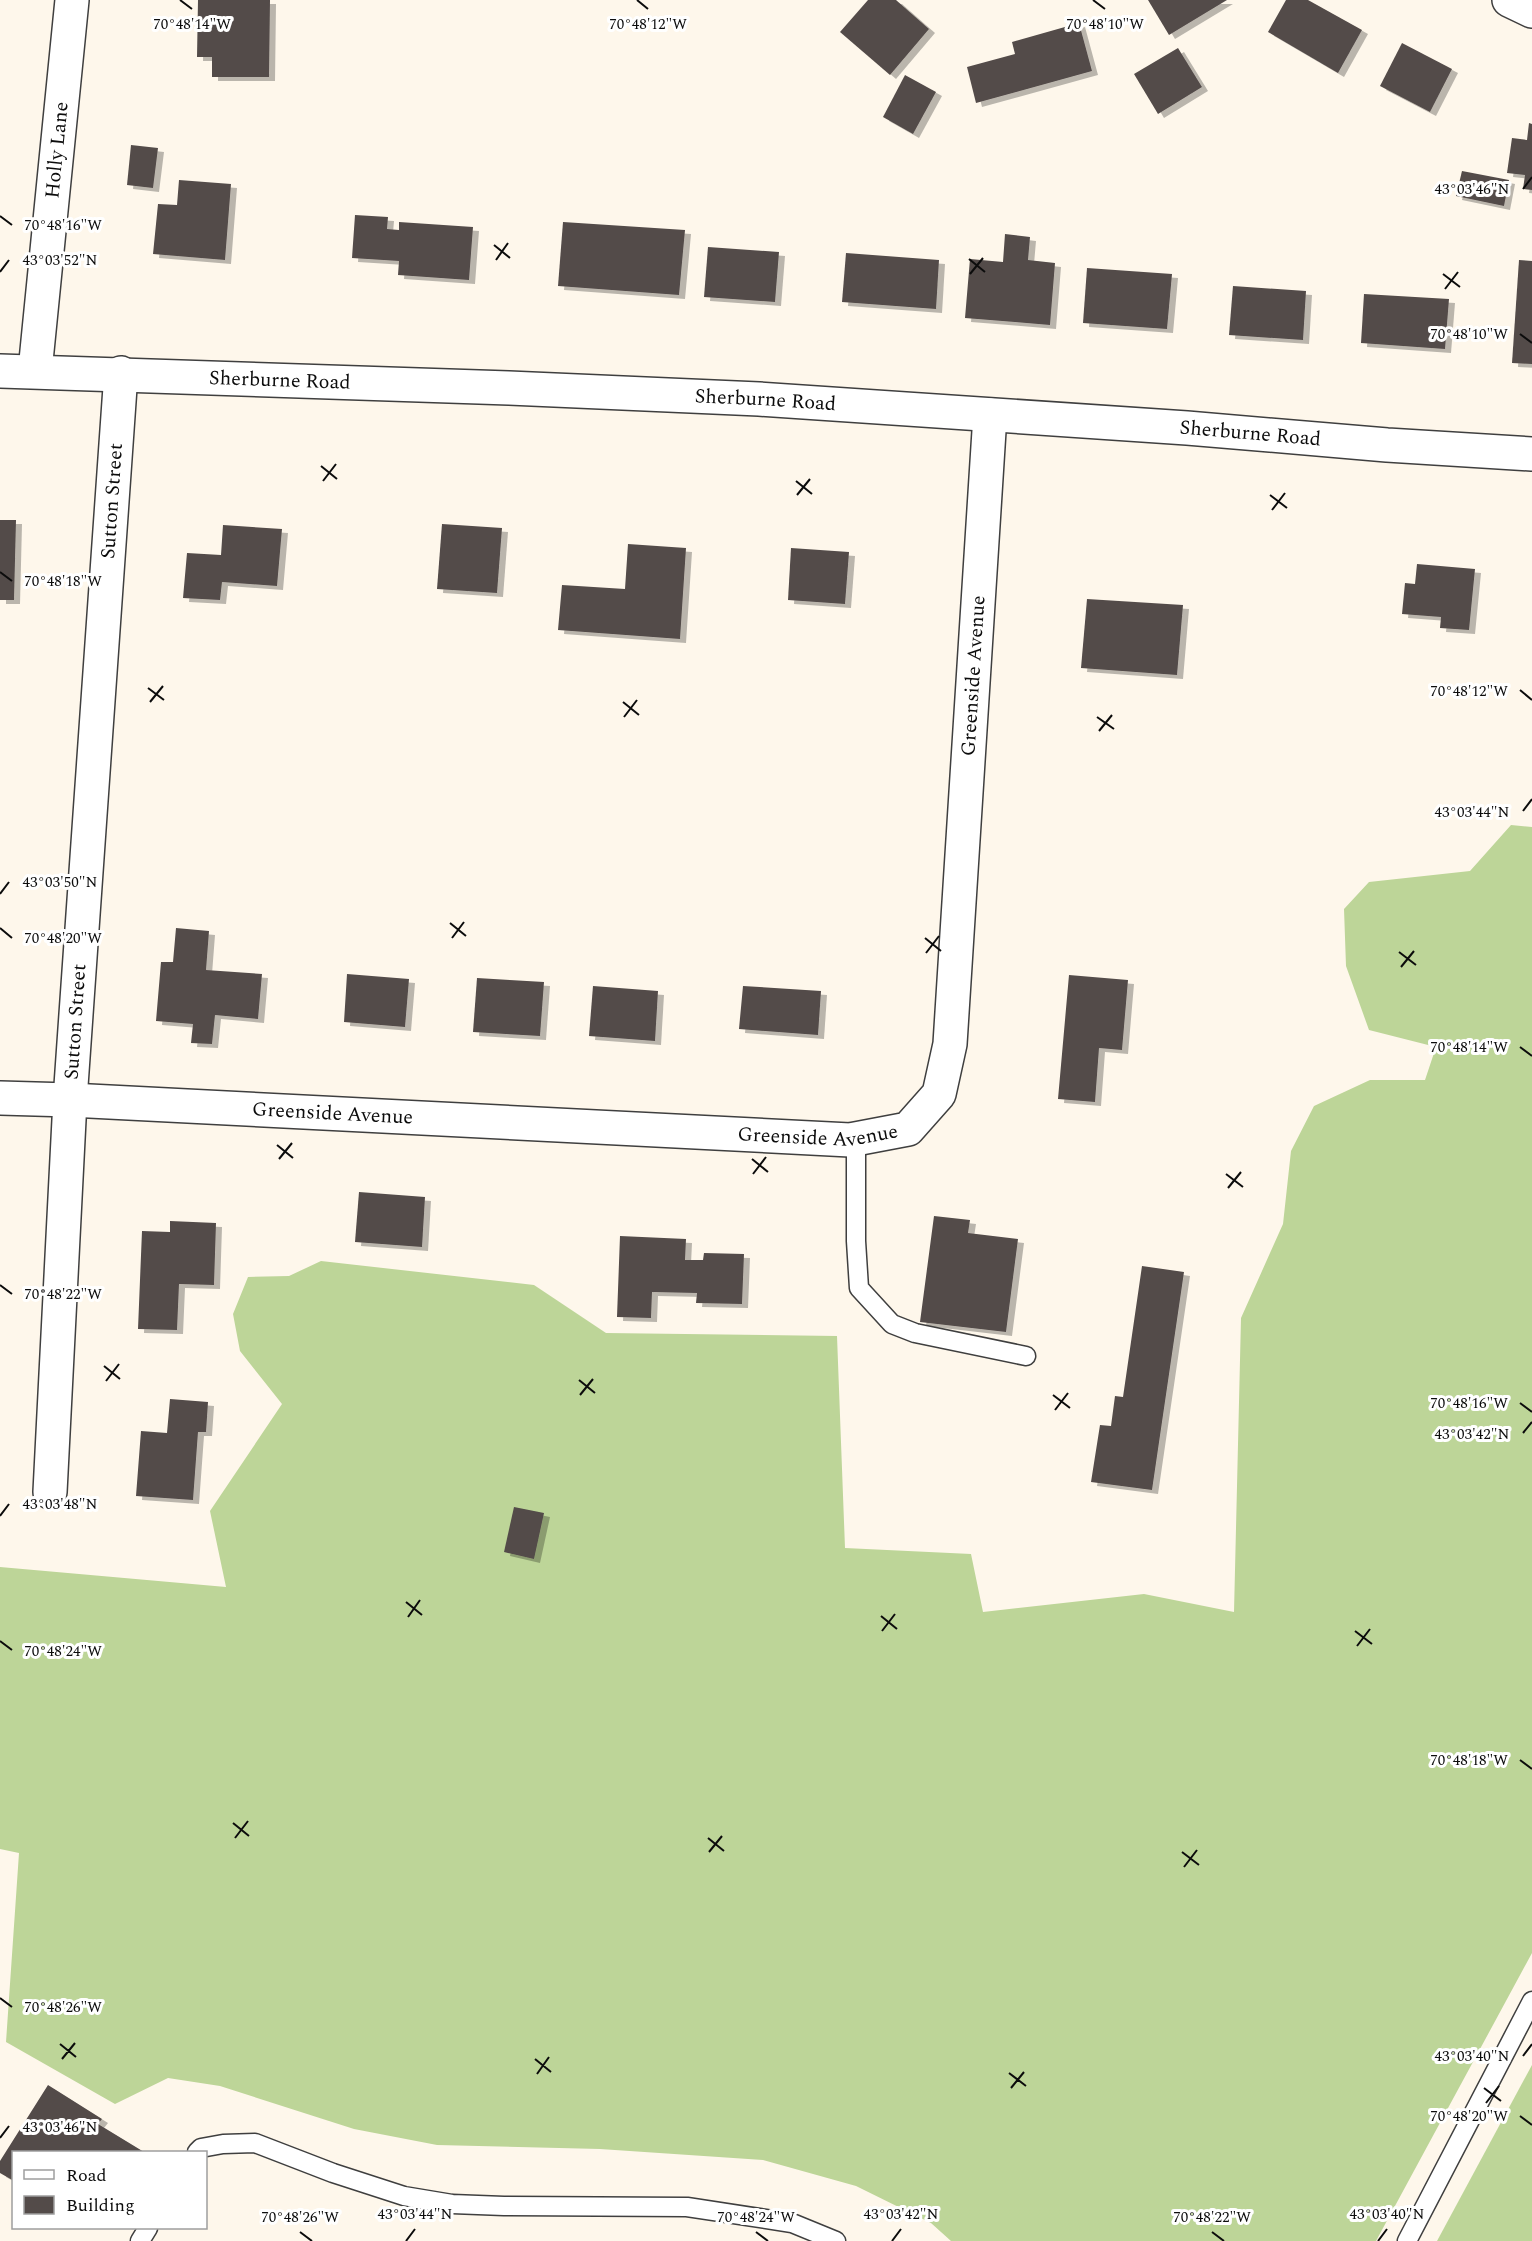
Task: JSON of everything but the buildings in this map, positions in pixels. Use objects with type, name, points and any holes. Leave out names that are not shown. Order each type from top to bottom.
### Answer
[{"type":"street","name":"Holly Lane","points":[[35,371],[72,0]]},
{"type":"street","points":[[1509,0],[1532,11]]},
{"type":"street","name":"Sherburne Road","points":[[0,371],[747,399],[1532,454]]},
{"type":"street","name":"Sutton Street","points":[[50,1492],[70,1100],[121,374]]},
{"type":"street","name":"Greenside Avenue","points":[[0,1098],[850,1140],[908,1129],[939,1094],[950,1044],[990,415]]},
{"type":"lane","points":[[856,1138],[856,1241],[860,1288],[892,1324],[915,1333],[1026,1356]]},
{"type":"lane","points":[[1407,2241],[1532,2001]]},
{"type":"lane","points":[[198,2151],[201,2148],[223,2144],[255,2143],[333,2173],[404,2196],[452,2204],[687,2207],[792,2223],[836,2241]]},
{"type":"green space","points":[[1511,825],[1532,827],[1532,1953],[1376,2241],[951,2241],[931,2223],[856,2186],[763,2160],[600,2149],[437,2145],[354,2129],[220,2086],[168,2078],[115,2104],[6,2042],[19,1853],[0,1849],[0,1567],[226,1587],[210,1511],[282,1404],[240,1351],[233,1314],[248,1277],[289,1276],[321,1261],[534,1285],[606,1333],[837,1336],[845,1548],[971,1554],[983,1612],[1144,1594],[1234,1612],[1241,1318],[1283,1224],[1291,1151],[1314,1106],[1370,1080],[1425,1080],[1436,1047],[1369,1030],[1346,966],[1344,909],[1369,882],[1470,871]]},
{"type":"green space","points":[[1532,2065],[1532,2241],[1437,2241]]}]
